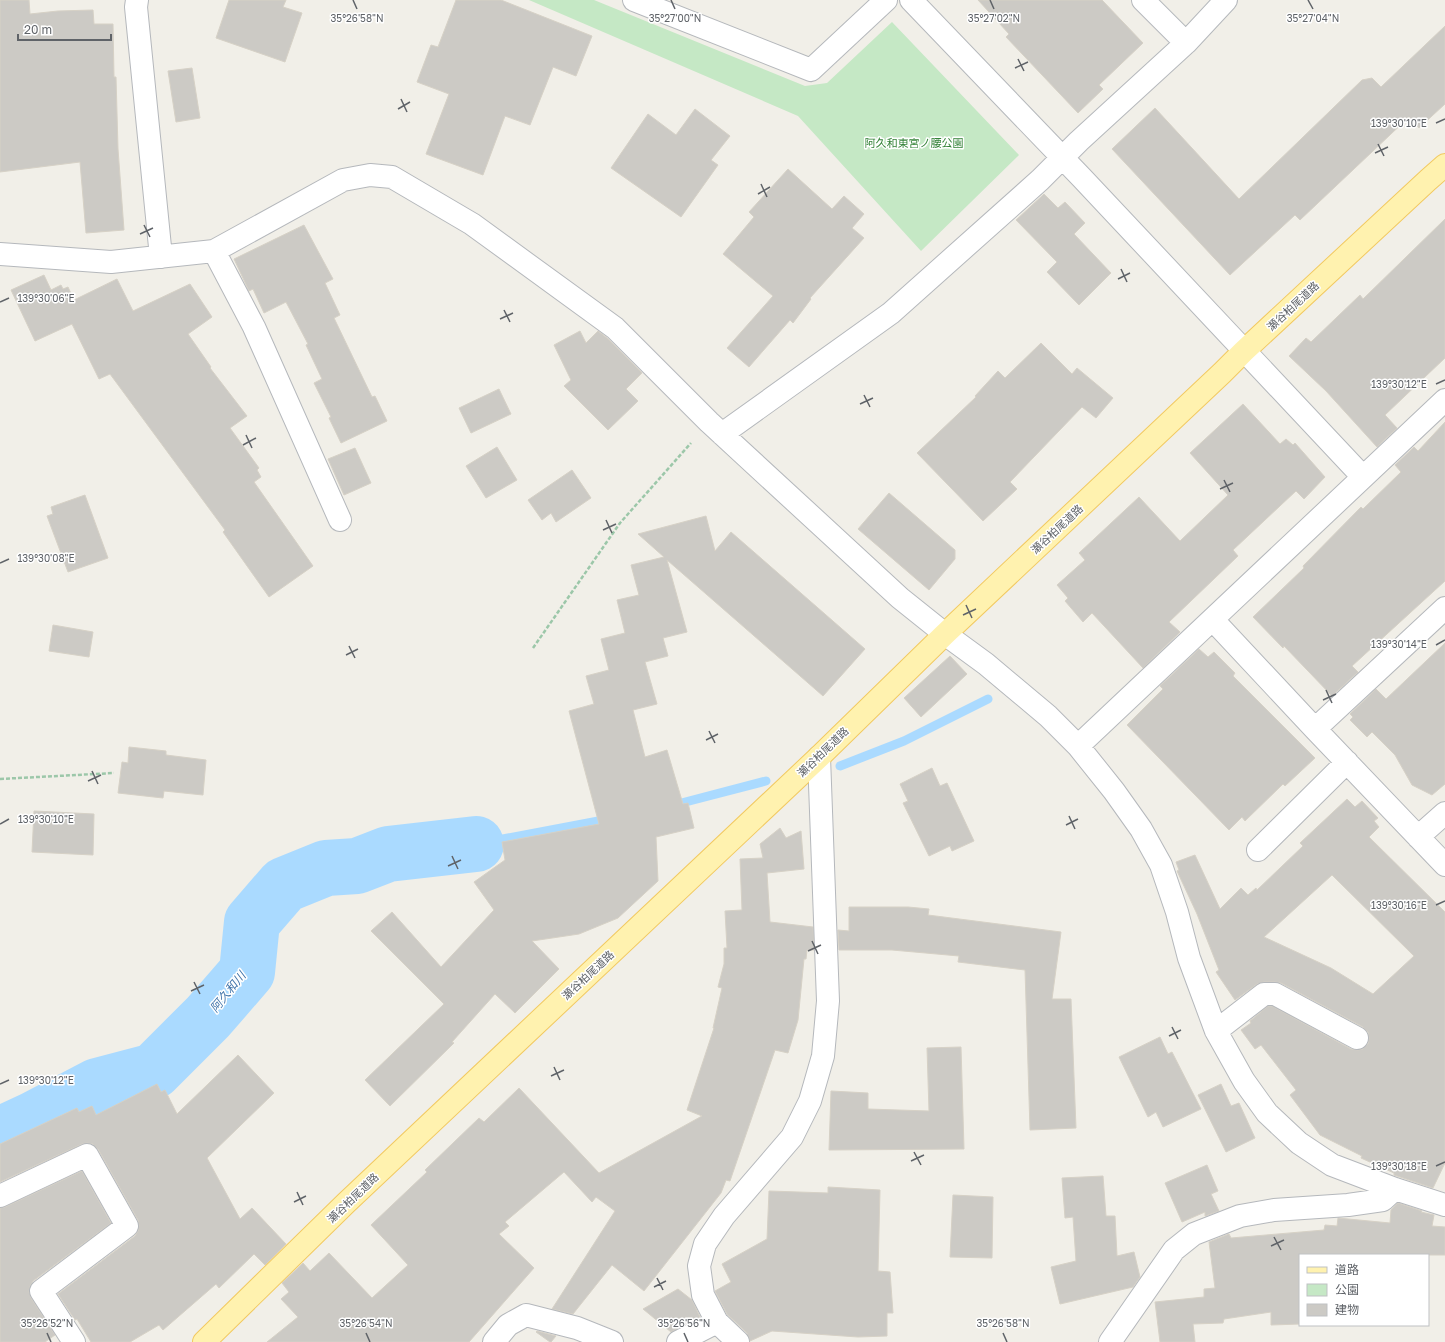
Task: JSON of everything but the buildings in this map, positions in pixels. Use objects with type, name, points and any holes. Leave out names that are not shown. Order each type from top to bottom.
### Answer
[{"type":"main road","name":"瀬谷柏尾道路","points":[[204,1342],[346,1204],[819,756],[945,634],[1211,384],[1244,351],[1262,336],[1428,180],[1445,166]]},
{"type":"street","points":[[137,0],[136,7],[161,257]]},
{"type":"street","points":[[634,0],[811,70],[886,0]]},
{"type":"street","points":[[911,0],[1063,157],[1363,477]]},
{"type":"street","points":[[1143,0],[1169,28],[1186,43]]},
{"type":"street","points":[[716,428],[891,313],[1040,180],[1186,43],[1226,0]]},
{"type":"street","points":[[0,254],[111,262],[214,251],[343,180],[370,175],[392,177],[472,224],[616,328],[716,428],[900,598],[986,664],[1048,716],[1078,746],[1114,791],[1141,829],[1161,865],[1177,912],[1190,958],[1216,1031],[1244,1081],[1267,1113],[1299,1143],[1332,1165],[1395,1189],[1445,1205]]},
{"type":"street","points":[[214,251],[254,327],[340,520]]},
{"type":"street","points":[[1078,746],[1445,400]]},
{"type":"street","points":[[1315,730],[1445,608]]},
{"type":"street","points":[[1213,620],[1315,730],[1445,865]]},
{"type":"street","points":[[738,1342],[717,1322],[703,1294],[699,1266],[705,1244],[724,1216],[792,1136],[810,1101],[823,1056],[828,1001],[819,756]]},
{"type":"street","points":[[1258,850],[1347,762]]},
{"type":"street","points":[[1418,837],[1445,813]]},
{"type":"street","points":[[1216,1031],[1264,994],[1275,994],[1357,1038]]},
{"type":"street","points":[[0,1196],[87,1155],[127,1226],[41,1291],[74,1342]]},
{"type":"street","points":[[1110,1342],[1174,1250],[1194,1234],[1240,1216],[1274,1210],[1348,1205],[1384,1200],[1395,1189]]},
{"type":"street","points":[[494,1342],[508,1325],[526,1315],[577,1328],[612,1342]]},
{"type":"street","points":[[678,1342],[717,1322]]},
{"type":"path","points":[[533,648],[620,523],[716,428]]},
{"type":"path","points":[[0,779],[114,773]]},
{"type":"green space","name":"阿久和東宮ノ腰公園","points":[[529,0],[594,0],[805,86],[827,83],[892,22],[1019,155],[921,251],[798,116]]},
{"type":"waterway","points":[[840,766],[904,741],[988,699]]},
{"type":"waterway","points":[[670,806],[766,781]]},
{"type":"waterway","points":[[476,844],[609,819]]},
{"type":"waterway","name":"阿久和川","points":[[0,1135],[97,1086],[154,1071],[208,1017],[247,972],[252,922],[284,885],[326,868],[357,866],[388,854],[476,844]]}]
